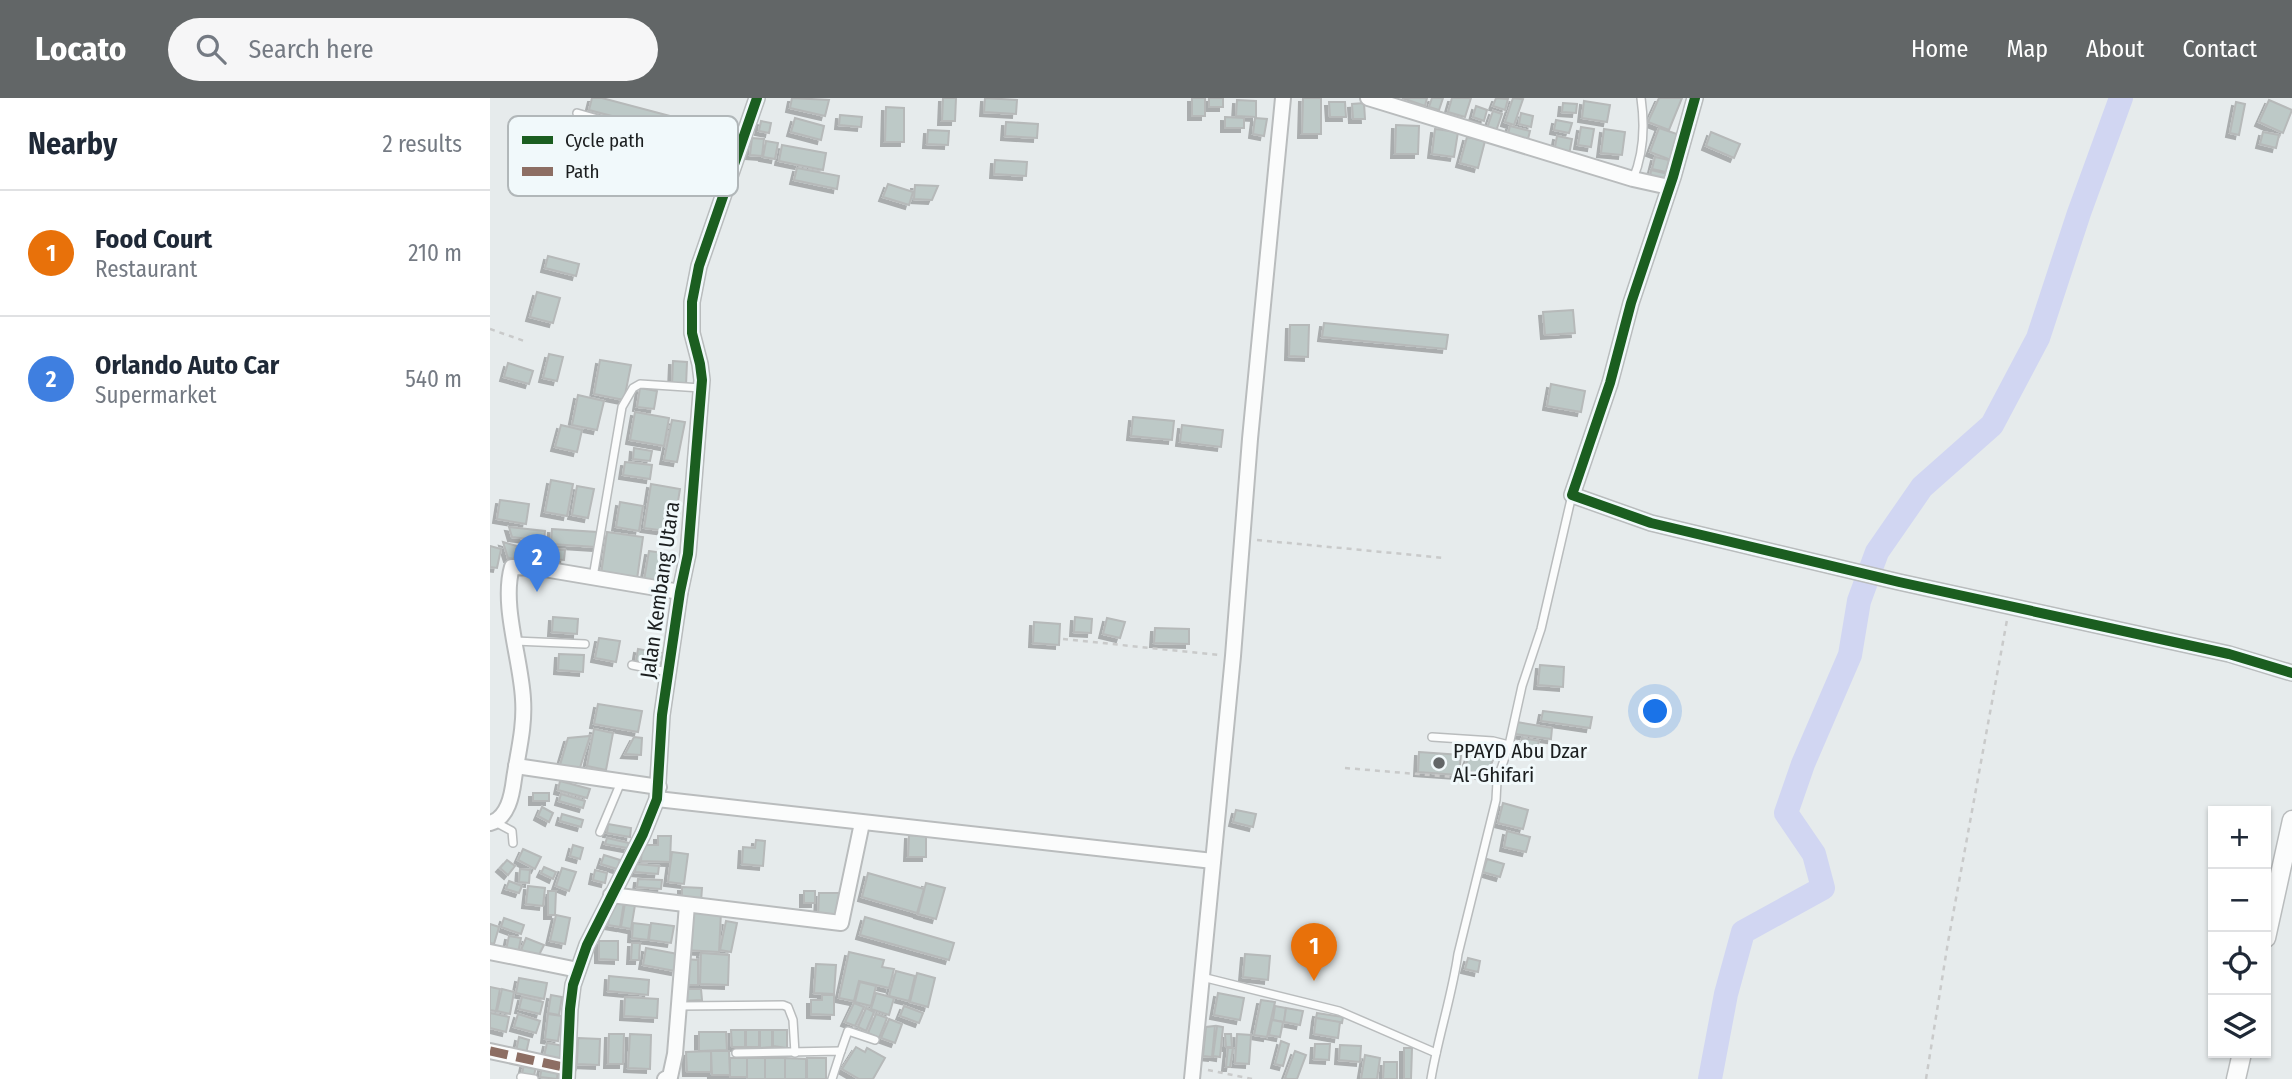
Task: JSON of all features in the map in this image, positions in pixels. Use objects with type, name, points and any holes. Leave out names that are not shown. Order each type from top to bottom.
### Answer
[{"type":"street","name":"Jalan Kembang Utara","points":[[738,153],[757,98]]},
{"type":"street","points":[[1193,1073],[1283,98]]},
{"type":"street","points":[[1368,98],[1397,102],[1633,178],[1669,187]]},
{"type":"street","points":[[1695,98],[1645,267],[1631,303],[1610,383],[1572,495],[1651,523],[1854,572],[2229,654],[2292,673]]},
{"type":"street","name":"Jalan Kembang Utara","points":[[568,1073],[571,996],[578,970],[611,895],[642,835],[658,793],[662,715],[688,554],[701,388],[700,364],[692,333],[692,302],[699,266],[723,196]]},
{"type":"street","points":[[492,823],[505,811],[511,797],[523,734],[523,699],[509,589],[512,567],[538,568],[680,592]]},
{"type":"street","points":[[516,766],[621,781],[658,793],[862,823],[1213,861]]},
{"type":"street","points":[[2267,932],[2292,820]]},
{"type":"street","points":[[611,895],[841,923],[862,823]]},
{"type":"street","points":[[668,1078],[675,1054],[687,905]]},
{"type":"street","points":[[490,952],[578,970]]},
{"type":"street","points":[[490,1051],[568,1073]]},
{"type":"street","points":[[2236,1079],[2241,1058]]},
{"type":"lane","points":[[1633,178],[1641,160],[1641,98]]},
{"type":"lane","points":[[577,113],[587,116]]},
{"type":"lane","points":[[593,577],[622,407],[633,388],[640,384],[701,388]]},
{"type":"lane","points":[[1431,1079],[1477,871],[1496,800],[1497,781],[1509,745],[1522,686],[1541,629],[1572,495]]},
{"type":"lane","points":[[515,641],[585,644]]},
{"type":"lane","points":[[632,665],[669,672]]},
{"type":"lane","points":[[1432,737],[1493,741],[1509,745]]},
{"type":"lane","points":[[600,832],[621,781]]},
{"type":"lane","points":[[492,823],[512,831],[513,843]]},
{"type":"lane","points":[[1201,977],[1339,1011],[1436,1053]]},
{"type":"lane","points":[[678,1006],[788,1007],[793,1020],[795,1053]]},
{"type":"lane","points":[[832,1079],[848,1031],[875,1040]]},
{"type":"lane","points":[[736,1053],[841,1051]]},
{"type":"lane","points":[[521,1077],[534,1079]]},
{"type":"path","points":[[490,329],[527,342]]},
{"type":"path","points":[[1242,539],[1446,558]]},
{"type":"path","points":[[1926,1079],[1948,942],[2010,606]]},
{"type":"path","points":[[1063,639],[1233,656]]},
{"type":"path","points":[[1345,768],[1497,781]]},
{"type":"path","points":[[1193,1073],[1252,1079]]},
{"type":"building","points":[[592,98],[602,98],[670,116],[612,116],[589,110]]},
{"type":"building","points":[[792,98],[829,100],[825,116],[790,108]]},
{"type":"building","points":[[943,98],[956,98],[955,121],[942,121]]},
{"type":"building","points":[[985,98],[1017,100],[1016,114],[984,112]]},
{"type":"building","points":[[1192,98],[1205,98],[1205,116],[1192,116]]},
{"type":"building","points":[[1209,98],[1223,98],[1223,107],[1209,107]]},
{"type":"building","points":[[1303,98],[1321,98],[1321,134],[1302,134]]},
{"type":"building","points":[[1402,98],[1427,98],[1425,106]]},
{"type":"building","points":[[1432,98],[1443,98],[1439,110],[1429,107]]},
{"type":"building","points":[[1452,98],[1471,98],[1465,117],[1448,112]]},
{"type":"building","points":[[1496,98],[1508,99],[1505,110],[1493,106]]},
{"type":"building","points":[[1513,98],[1523,99],[1514,125],[1505,122]]},
{"type":"building","points":[[1659,98],[1682,98],[1669,130],[1648,122]]},
{"type":"building","points":[[1237,100],[1256,101],[1256,117],[1236,116]]},
{"type":"building","points":[[2269,100],[2292,110],[2283,133],[2259,122]]},
{"type":"building","points":[[1584,101],[1610,105],[1607,122],[1582,118]]},
{"type":"building","points":[[1329,102],[1345,102],[1346,117],[1330,117]]},
{"type":"building","points":[[2236,102],[2245,104],[2239,135],[2230,133]]},
{"type":"building","points":[[1364,103],[1365,119],[1353,119],[1352,104]]},
{"type":"building","points":[[1563,103],[1577,104],[1576,113],[1562,112]]},
{"type":"building","points":[[1476,106],[1487,110],[1484,121],[1473,117]]},
{"type":"building","points":[[886,107],[904,108],[904,142],[885,142]]},
{"type":"building","points":[[1493,111],[1502,114],[1496,131],[1487,128]]},
{"type":"building","points":[[1521,113],[1533,116],[1531,127],[1519,124]]},
{"type":"building","points":[[840,115],[862,117],[861,127],[839,125]]},
{"type":"building","points":[[1225,117],[1244,118],[1244,128],[1225,128]]},
{"type":"building","points":[[795,118],[824,126],[821,140],[791,132]]},
{"type":"building","points":[[1255,118],[1267,119],[1264,136],[1253,134]]},
{"type":"building","points":[[1556,120],[1572,123],[1569,133],[1554,130]]},
{"type":"building","points":[[761,121],[771,123],[769,133],[759,131]]},
{"type":"building","points":[[1006,122],[1038,124],[1037,138],[1005,136]]},
{"type":"building","points":[[1396,125],[1419,126],[1418,154],[1395,154]]},
{"type":"building","points":[[1510,126],[1530,131],[1528,139],[1508,134]]},
{"type":"building","points":[[1581,127],[1594,129],[1591,147],[1578,145]]},
{"type":"building","points":[[1659,128],[1680,135],[1671,160],[1650,152]]},
{"type":"building","points":[[1435,129],[1458,132],[1454,157],[1432,154]]},
{"type":"building","points":[[1604,129],[1625,132],[1622,155],[1601,153]]},
{"type":"building","points":[[928,130],[949,131],[948,145],[927,144]]},
{"type":"building","points":[[1711,132],[1740,144],[1734,158],[1706,146]]},
{"type":"building","points":[[2263,132],[2279,135],[2276,148],[2260,144]]},
{"type":"building","points":[[1557,136],[1572,139],[1569,155],[1554,152]]},
{"type":"building","points":[[1467,137],[1485,141],[1478,168],[1460,163]]},
{"type":"building","points":[[752,138],[764,139],[762,156],[750,155]]},
{"type":"building","points":[[766,141],[778,143],[775,159],[763,157]]},
{"type":"building","points":[[782,145],[826,153],[823,170],[779,161]]},
{"type":"building","points":[[1655,157],[1669,160],[1666,172],[1652,169]]},
{"type":"building","points":[[995,160],[1027,162],[1026,176],[994,174]]},
{"type":"building","points":[[797,168],[839,176],[837,189],[794,180]]},
{"type":"building","points":[[1651,170],[1668,174],[1666,182],[1650,178]]},
{"type":"building","points":[[888,184],[913,192],[909,205],[883,197]]},
{"type":"building","points":[[915,185],[938,186],[932,200],[914,199]]},
{"type":"building","points":[[548,256],[579,264],[576,276],[545,268]]},
{"type":"building","points":[[537,292],[560,298],[553,323],[530,317]]},
{"type":"building","points":[[1573,310],[1575,333],[1545,335],[1543,312]]},
{"type":"building","points":[[1324,323],[1448,335],[1446,349],[1322,337]]},
{"type":"building","points":[[1290,325],[1309,325],[1308,357],[1289,356]]},
{"type":"building","points":[[549,354],[563,357],[557,381],[543,378]]},
{"type":"building","points":[[600,360],[631,365],[624,400],[594,394]]},
{"type":"building","points":[[673,361],[687,362],[686,386],[672,385]]},
{"type":"building","points":[[508,363],[533,371],[529,384],[504,377]]},
{"type":"building","points":[[1551,384],[1585,391],[1581,412],[1547,406]]},
{"type":"building","points":[[640,388],[657,391],[654,409],[637,407]]},
{"type":"building","points":[[578,395],[604,401],[597,430],[572,425]]},
{"type":"building","points":[[635,412],[669,418],[664,446],[630,440]]},
{"type":"building","points":[[1133,417],[1174,421],[1172,440],[1131,436]]},
{"type":"building","points":[[672,420],[685,422],[677,462],[664,460]]},
{"type":"building","points":[[561,425],[582,430],[577,452],[555,447]]},
{"type":"building","points":[[1182,425],[1223,430],[1221,447],[1180,442]]},
{"type":"building","points":[[634,448],[652,451],[650,461],[633,459]]},
{"type":"building","points":[[625,462],[652,465],[650,479],[623,475]]},
{"type":"building","points":[[551,480],[573,484],[567,516],[545,512]]},
{"type":"building","points":[[651,484],[680,489],[673,532],[644,528]]},
{"type":"building","points":[[577,486],[594,489],[588,518],[572,515]]},
{"type":"building","points":[[500,500],[529,504],[526,524],[497,519]]},
{"type":"building","points":[[620,502],[643,506],[639,531],[616,527]]},
{"type":"building","points":[[509,527],[545,531],[544,541],[512,537]]},
{"type":"building","points":[[552,529],[597,532],[596,547],[551,544]]},
{"type":"building","points":[[607,532],[643,537],[637,579],[601,574]]},
{"type":"building","points":[[503,542],[517,546],[514,559],[508,558]]},
{"type":"building","points":[[490,546],[501,549],[497,568],[490,567]]},
{"type":"building","points":[[539,548],[565,550],[564,560],[538,558]]},
{"type":"building","points":[[649,551],[664,553],[660,582],[644,580]]},
{"type":"building","points":[[553,617],[578,619],[577,634],[552,632]]},
{"type":"building","points":[[1075,617],[1092,619],[1091,633],[1074,632]]},
{"type":"building","points":[[1107,618],[1125,622],[1120,638],[1103,634]]},
{"type":"building","points":[[1034,622],[1060,624],[1059,645],[1033,643]]},
{"type":"building","points":[[1155,628],[1189,629],[1189,644],[1154,643]]},
{"type":"building","points":[[599,638],[620,641],[616,662],[595,658]]},
{"type":"building","points":[[638,649],[667,654],[665,666],[636,661]]},
{"type":"building","points":[[559,654],[584,655],[583,672],[558,670]]},
{"type":"building","points":[[1540,665],[1564,667],[1563,687],[1538,685]]},
{"type":"building","points":[[598,704],[642,711],[638,732],[594,724]]},
{"type":"building","points":[[1543,711],[1592,717],[1590,728],[1541,721]]},
{"type":"building","points":[[1517,722],[1552,728],[1551,739],[1515,734]]},
{"type":"building","points":[[594,729],[613,733],[606,770],[587,766]]},
{"type":"building","points":[[590,736],[579,771],[560,765],[568,738]]},
{"type":"building","points":[[634,737],[642,738],[641,755],[625,754]]},
{"type":"building","points":[[1522,738],[1539,741],[1537,749],[1521,747]]},
{"type":"building","points":[[1473,746],[1495,755],[1486,777],[1464,769]]},
{"type":"building","name":"PPAYD Abu Dzar Al-Ghifari","points":[[1419,752],[1461,755],[1459,775],[1418,772]]},
{"type":"building","points":[[560,781],[590,789],[587,798],[558,790]]},
{"type":"building","points":[[533,793],[549,793],[549,801],[533,801]]},
{"type":"building","points":[[561,794],[585,801],[583,808],[559,801]]},
{"type":"building","points":[[1503,803],[1528,810],[1523,829],[1498,823]]},
{"type":"building","points":[[542,807],[553,813],[549,822],[538,816]]},
{"type":"building","points":[[1236,810],[1256,814],[1253,827],[1233,822]]},
{"type":"building","points":[[562,814],[583,820],[581,827],[560,821]]},
{"type":"building","points":[[608,824],[631,828],[630,837],[607,833]]},
{"type":"building","points":[[1507,831],[1530,837],[1526,852],[1504,847]]},
{"type":"building","points":[[909,835],[926,836],[926,857],[908,857]]},
{"type":"building","points":[[658,836],[671,836],[670,862],[641,861],[642,845],[658,845]]},
{"type":"building","points":[[607,838],[629,843],[627,848],[605,844]]},
{"type":"building","points":[[756,840],[765,841],[763,866],[742,864],[743,847],[755,848]]},
{"type":"building","points":[[573,845],[583,848],[580,859],[570,856]]},
{"type":"building","points":[[523,849],[541,857],[535,869],[518,860]]},
{"type":"building","points":[[672,852],[688,854],[684,884],[668,882]]},
{"type":"building","points":[[604,855],[620,860],[617,869],[601,864]]},
{"type":"building","points":[[1487,859],[1504,864],[1500,877],[1483,872]]},
{"type":"building","points":[[507,860],[515,866],[508,875],[500,868]]},
{"type":"building","points":[[636,864],[659,866],[658,874],[635,872]]},
{"type":"building","points":[[544,867],[556,872],[553,879],[541,873]]},
{"type":"building","points":[[562,868],[576,872],[569,891],[556,886]]},
{"type":"building","points":[[520,869],[530,870],[529,883],[519,882]]},
{"type":"building","points":[[595,870],[607,873],[605,883],[593,880]]},
{"type":"building","points":[[868,873],[924,889],[917,913],[862,897]]},
{"type":"building","points":[[638,879],[662,880],[661,889],[637,887]]},
{"type":"building","points":[[509,881],[522,886],[519,893],[506,889]]},
{"type":"building","points":[[926,883],[945,888],[936,919],[918,914]]},
{"type":"building","points":[[528,886],[545,888],[543,906],[526,904]]},
{"type":"building","points":[[682,887],[702,888],[701,902],[682,901]]},
{"type":"building","points":[[548,891],[556,891],[555,915],[548,915]]},
{"type":"building","points":[[804,891],[815,891],[815,903],[804,903]]},
{"type":"building","points":[[819,893],[839,893],[838,916],[818,916]]},
{"type":"building","points":[[612,900],[624,902],[620,927],[608,925]]},
{"type":"building","points":[[625,903],[635,905],[631,929],[621,927]]},
{"type":"building","points":[[687,910],[721,912],[719,952],[685,950]]},
{"type":"building","points":[[556,915],[570,918],[565,944],[550,941]]},
{"type":"building","points":[[865,917],[954,943],[949,960],[860,935]]},
{"type":"building","points":[[504,918],[524,925],[521,934],[501,927]]},
{"type":"building","points":[[726,921],[737,923],[731,952],[720,950]]},
{"type":"building","points":[[633,923],[650,925],[648,940],[632,938]]},
{"type":"building","points":[[651,923],[674,926],[671,943],[649,940]]},
{"type":"building","points":[[490,924],[499,927],[494,944],[490,943]]},
{"type":"building","points":[[509,936],[521,938],[518,953],[506,950]]},
{"type":"building","points":[[526,938],[544,945],[538,957],[521,950]]},
{"type":"building","points":[[599,941],[618,941],[618,960],[599,959]]},
{"type":"building","points":[[632,943],[640,943],[639,960],[631,960]]},
{"type":"building","points":[[646,948],[678,954],[675,971],[643,965]]},
{"type":"building","points":[[849,952],[884,960],[882,967],[894,969],[889,988],[859,981],[854,1001],[839,998]]},
{"type":"building","points":[[701,953],[729,955],[728,985],[700,984]]},
{"type":"building","points":[[1245,954],[1270,956],[1268,980],[1243,977]]},
{"type":"building","points":[[1468,958],[1480,961],[1478,972],[1465,969]]},
{"type":"building","points":[[685,959],[698,960],[698,985],[684,985]]},
{"type":"building","points":[[816,964],[836,965],[834,994],[814,993]]},
{"type":"building","points":[[896,971],[915,976],[909,1001],[889,996]]},
{"type":"building","points":[[917,973],[935,978],[928,1007],[910,1002]]},
{"type":"building","points":[[609,976],[649,980],[648,995],[608,991]]},
{"type":"building","points":[[519,978],[547,983],[544,999],[516,993]]},
{"type":"building","points":[[860,982],[876,986],[871,1006],[855,1002]]},
{"type":"building","points":[[490,987],[500,989],[496,1011],[490,1010]]},
{"type":"building","points":[[502,989],[514,992],[510,1014],[497,1011]]},
{"type":"building","points":[[683,989],[701,989],[702,1000],[683,1001]]},
{"type":"building","points":[[876,993],[894,998],[889,1015],[871,1009]]},
{"type":"building","points":[[1218,993],[1244,998],[1240,1020],[1214,1015]]},
{"type":"building","points":[[551,995],[562,997],[559,1015],[548,1013]]},
{"type":"building","points":[[822,995],[834,995],[834,1015],[811,1014],[811,1000],[822,1000]]},
{"type":"building","points":[[522,997],[543,1002],[540,1014],[519,1009]]},
{"type":"building","points":[[625,997],[658,999],[657,1018],[624,1016]]},
{"type":"building","points":[[1261,1000],[1275,1002],[1267,1037],[1254,1035]]},
{"type":"building","points":[[854,1003],[864,1007],[855,1026],[845,1022]]},
{"type":"building","points":[[904,1006],[923,1013],[919,1023],[900,1016]]},
{"type":"building","points":[[1275,1006],[1286,1008],[1284,1022],[1273,1020]]},
{"type":"building","points":[[866,1008],[874,1012],[866,1031],[858,1027]]},
{"type":"building","points":[[1286,1008],[1303,1011],[1300,1025],[1284,1022]]},
{"type":"building","points":[[490,1013],[509,1017],[506,1032],[490,1028]]},
{"type":"building","points":[[1317,1013],[1343,1017],[1342,1023],[1316,1018]]},
{"type":"building","points":[[518,1014],[540,1021],[536,1033],[514,1027]]},
{"type":"building","points":[[548,1014],[562,1016],[558,1041],[545,1039]]},
{"type":"building","points":[[876,1014],[887,1018],[879,1038],[868,1033]]},
{"type":"building","points":[[1316,1018],[1340,1022],[1338,1038],[1314,1034]]},
{"type":"building","points":[[889,1019],[902,1024],[895,1043],[881,1038]]},
{"type":"building","points":[[1272,1020],[1283,1022],[1280,1037],[1269,1035]]},
{"type":"building","points":[[1215,1026],[1212,1057],[1203,1056],[1206,1027]]},
{"type":"building","points":[[1217,1026],[1223,1027],[1220,1057],[1213,1056]]},
{"type":"building","points":[[731,1030],[745,1030],[745,1047],[732,1047]]},
{"type":"building","points":[[746,1030],[759,1030],[759,1047],[746,1047]]},
{"type":"building","points":[[760,1030],[772,1030],[772,1047],[760,1048]]},
{"type":"building","points":[[773,1030],[787,1030],[787,1048],[773,1046]]},
{"type":"building","points":[[699,1032],[726,1032],[727,1050],[699,1051]]},
{"type":"building","points":[[609,1034],[624,1034],[623,1064],[608,1064]]},
{"type":"building","points":[[630,1034],[651,1035],[650,1069],[628,1068]]},
{"type":"building","points":[[1225,1034],[1231,1034],[1232,1047],[1226,1047]]},
{"type":"building","points":[[1237,1034],[1251,1035],[1249,1064],[1235,1063]]},
{"type":"building","points":[[519,1037],[529,1040],[525,1058],[515,1056]]},
{"type":"building","points":[[578,1038],[600,1039],[599,1065],[577,1064]]},
{"type":"building","points":[[1281,1041],[1289,1044],[1283,1066],[1275,1064]]},
{"type":"building","points":[[547,1043],[564,1046],[561,1059],[544,1056]]},
{"type":"building","points":[[1315,1044],[1330,1044],[1329,1060],[1314,1059]]},
{"type":"building","points":[[1340,1045],[1361,1046],[1360,1062],[1339,1060]]},
{"type":"building","points":[[856,1047],[865,1052],[867,1048],[885,1058],[873,1079],[859,1079],[842,1069]]},
{"type":"building","points":[[1228,1048],[1233,1048],[1230,1067],[1226,1067]]},
{"type":"building","points":[[1404,1048],[1412,1048],[1411,1079],[1404,1079]]},
{"type":"building","points":[[711,1051],[729,1051],[730,1075],[712,1075]]},
{"type":"building","points":[[711,1051],[711,1072],[687,1072],[686,1052]]},
{"type":"building","points":[[1295,1051],[1306,1055],[1297,1079],[1287,1079],[1285,1078]]},
{"type":"building","points":[[1365,1055],[1380,1058],[1377,1079],[1361,1079]]},
{"type":"building","points":[[730,1058],[747,1058],[747,1077],[730,1077]]},
{"type":"building","points":[[747,1058],[765,1058],[765,1079],[747,1079]]},
{"type":"building","points":[[765,1058],[785,1058],[785,1079],[765,1079]]},
{"type":"building","points":[[785,1058],[806,1059],[806,1079],[785,1079]]},
{"type":"building","points":[[807,1058],[826,1058],[826,1079],[807,1079]]},
{"type":"building","points":[[1384,1062],[1397,1062],[1397,1079],[1383,1079]]},
{"type":"building","points":[[524,1064],[536,1066],[534,1076],[522,1074]]},
{"type":"building","points":[[542,1067],[558,1070],[557,1079],[540,1077]]},
{"type":"waterway","points":[[1710,1079],[1726,994],[1743,932],[1823,888],[1814,854],[1786,813],[1803,764],[1850,655],[1859,601],[1877,552],[1922,487],[1992,425],[2038,338],[2079,213],[2121,98]]},
{"type":"marked path","points":[[490,1051],[568,1068]]},
{"type":"cycle path","points":[[738,153],[757,98]]},
{"type":"cycle path","points":[[1695,98],[1673,177],[1631,303],[1610,383],[1572,495],[1651,523],[1899,582],[2229,654],[2292,673]]},
{"type":"cycle path","points":[[567,1079],[573,985],[587,945],[643,834],[657,799],[662,715],[688,554],[702,380],[692,333],[692,302],[699,266],[723,196]]},
{"type":"place","name":"Orlando Auto Car","points":[[537,592]]},
{"type":"place","name":"PPAYD Abu Dzar Al-Ghifari","points":[[1439,763]]},
{"type":"place","name":"Food Court","points":[[1314,981]]}]
